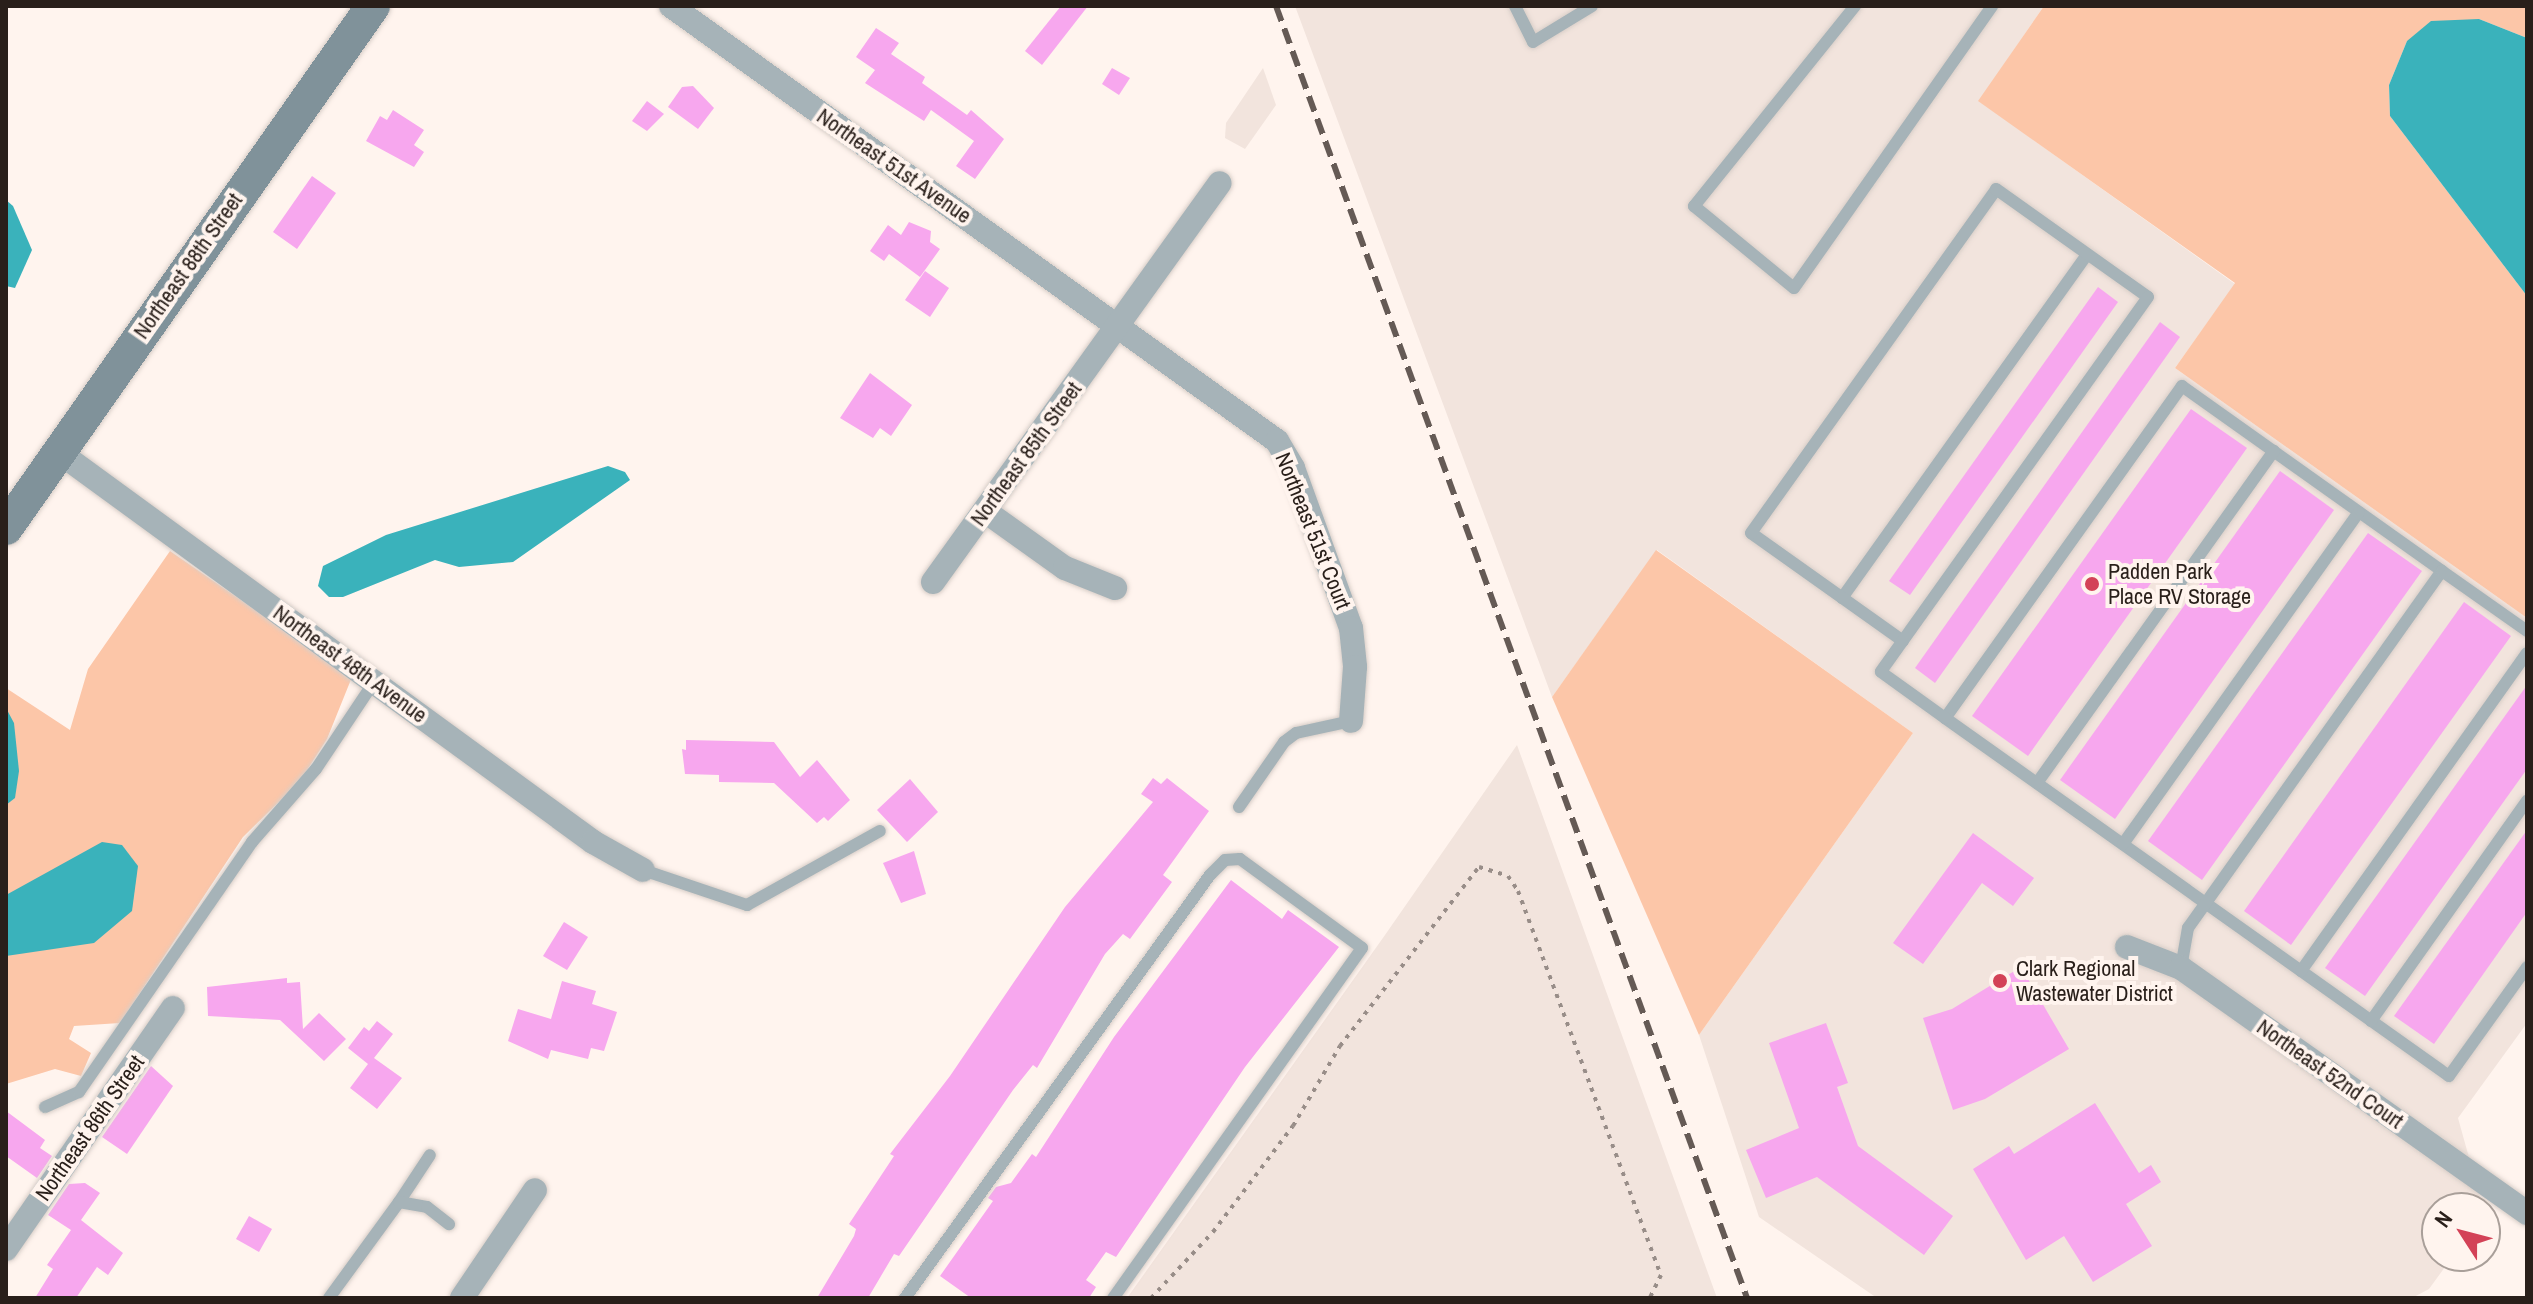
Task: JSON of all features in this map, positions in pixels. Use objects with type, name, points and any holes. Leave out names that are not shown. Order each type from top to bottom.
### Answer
[{"type":"main road","name":"Northeast 88th Street","points":[[6,528],[373,6]]},
{"type":"street","name":"Northeast 51st Avenue","points":[[671,6],[1118,325]]},
{"type":"street","name":"Northeast 85th Street","points":[[933,582],[1220,183]]},
{"type":"street","name":"Northeast 51st Court","points":[[1118,325],[1267,433],[1287,454],[1351,628],[1355,667],[1351,721]]},
{"type":"street","name":"Northeast 48th Avenue","points":[[60,453],[593,842],[643,870]]},
{"type":"street","points":[[985,511],[1065,568],[1115,588]]},
{"type":"street","name":"Northeast 52nd Court","points":[[2127,947],[2181,968],[2527,1213]]},
{"type":"street","name":"Northeast 86th Street","points":[[6,1249],[173,1008]]},
{"type":"street","points":[[462,1298],[535,1190]]},
{"type":"lane","points":[[1515,6],[1533,42],[1592,6]]},
{"type":"lane","points":[[1855,6],[1694,206],[1794,288],[1992,6]]},
{"type":"lane","points":[[1903,641],[1751,533],[1996,189],[2148,297],[1881,672],[2449,1076],[2527,967]]},
{"type":"lane","points":[[1842,598],[2087,254]]},
{"type":"lane","points":[[1945,718],[2182,386],[2527,631]]},
{"type":"lane","points":[[2037,783],[2274,451]]},
{"type":"lane","points":[[2123,844],[2359,512]]},
{"type":"lane","points":[[2181,968],[2188,928],[2442,571]]},
{"type":"lane","points":[[2301,971],[2527,653]]},
{"type":"lane","points":[[45,1107],[79,1092],[252,842],[316,769],[374,682]]},
{"type":"lane","points":[[1239,807],[1284,742],[1296,733],[1351,721]]},
{"type":"lane","points":[[2371,1021],[2527,801]]},
{"type":"lane","points":[[643,870],[747,905],[880,831]]},
{"type":"lane","points":[[905,1298],[1210,875],[1225,860],[1240,859],[1362,948],[1113,1298]]},
{"type":"lane","points":[[329,1298],[430,1155]]},
{"type":"lane","points":[[399,1202],[427,1207],[449,1224]]},
{"type":"path","points":[[1151,1298],[1207,1241],[1293,1126],[1340,1046],[1479,867],[1508,876],[1518,891],[1661,1275],[1650,1298]]},
{"type":"shaded area","points":[[1295,6],[2044,6],[1979,101],[2235,284],[2175,368],[2527,618],[2527,1023],[2458,1118],[2479,1192],[2421,1192],[2421,1272],[2441,1272],[2429,1289],[2412,1298],[1877,1298],[1759,1217],[1699,1035],[1913,733],[1657,550],[1552,697]]},
{"type":"shaded area","points":[[2044,6],[2527,6],[2527,38],[2479,19],[2407,41],[2389,85],[2390,116],[2527,296],[2527,618],[2175,368],[2235,283],[1978,101]]},
{"type":"shaded area","points":[[1263,68],[1276,105],[1245,149],[1225,138],[1226,123]]},
{"type":"shaded area","points":[[1656,550],[1913,733],[1699,1035],[1552,697]]},
{"type":"shaded area","points":[[170,551],[352,677],[327,739],[300,781],[243,837],[120,1023],[74,1026],[69,1039],[91,1053],[81,1076],[55,1069],[6,1084],[6,688],[70,730],[88,669]]},
{"type":"shaded area","points":[[1517,745],[1717,1298],[1127,1298],[1385,935]]},
{"type":"water","points":[[2479,19],[2527,38],[2527,296],[2390,116],[2389,85],[2407,41],[2431,21]]},
{"type":"water","points":[[6,200],[13,206],[32,250],[15,288],[6,286]]},
{"type":"water","points":[[608,466],[625,472],[630,480],[513,562],[459,567],[435,560],[343,597],[329,597],[318,586],[323,566],[386,535]]},
{"type":"water","points":[[6,708],[14,723],[19,771],[15,798],[6,805]]},
{"type":"water","points":[[102,842],[122,845],[138,866],[132,911],[94,943],[6,956],[6,895]]},
{"type":"building","points":[[1061,6],[1088,6],[1042,65],[1025,51]]},
{"type":"building","points":[[876,28],[899,43],[891,54],[925,77],[922,83],[967,115],[971,110],[1004,139],[975,179],[956,166],[974,141],[931,110],[924,121],[865,83],[875,70],[856,57]]},
{"type":"building","points":[[1112,68],[1130,78],[1119,95],[1102,84]]},
{"type":"building","points":[[693,86],[714,108],[698,129],[668,107],[682,87]]},
{"type":"building","points":[[647,101],[664,114],[647,131],[632,121]]},
{"type":"building","points":[[393,110],[424,130],[414,145],[424,152],[414,167],[366,141],[380,116],[387,120]]},
{"type":"building","points":[[312,176],[336,193],[297,249],[273,232]]},
{"type":"building","points":[[909,222],[931,231],[930,242],[940,249],[920,277],[889,254],[884,261],[870,251],[888,225],[901,235]]},
{"type":"building","points":[[925,271],[949,288],[930,317],[905,300]]},
{"type":"building","points":[[2098,287],[2118,302],[1910,595],[1889,581]]},
{"type":"building","points":[[2160,322],[2180,337],[1935,683],[1915,668]]},
{"type":"building","points":[[870,373],[912,405],[891,436],[880,428],[873,438],[840,418]]},
{"type":"building","points":[[2191,409],[2247,448],[2028,756],[1972,716]]},
{"type":"building","points":[[2280,471],[2334,510],[2115,819],[2060,780]]},
{"type":"building","points":[[2368,533],[2422,571],[2202,880],[2148,841]]},
{"type":"building","points":[[2464,602],[2511,636],[2291,945],[2244,911]]},
{"type":"building","points":[[2527,685],[2527,769],[2365,996],[2325,968]]},
{"type":"building","points":[[686,740],[774,742],[800,777],[817,760],[850,800],[828,821],[824,817],[817,823],[774,783],[719,782],[719,775],[685,774],[682,749],[686,750]]},
{"type":"building","points":[[1153,778],[1161,784],[1167,778],[1209,811],[1163,875],[1172,882],[1130,939],[1123,934],[1105,954],[1037,1068],[1033,1065],[1013,1090],[899,1256],[894,1254],[868,1298],[817,1298],[854,1236],[856,1229],[849,1224],[894,1156],[890,1154],[950,1076],[1065,907],[1153,802],[1141,794]]},
{"type":"building","points":[[910,779],[938,812],[907,842],[877,810]]},
{"type":"building","points":[[2527,830],[2527,912],[2434,1044],[2394,1016]]},
{"type":"building","points":[[1973,833],[2034,878],[2013,906],[1982,883],[1923,964],[1893,943]]},
{"type":"building","points":[[914,851],[926,894],[901,903],[883,863]]},
{"type":"building","points":[[1231,880],[1282,919],[1288,910],[1339,947],[1245,1067],[1116,1257],[1106,1252],[1086,1280],[1096,1287],[1089,1298],[971,1298],[940,1276],[993,1201],[988,1198],[996,1187],[1011,1183],[1032,1154],[1036,1157],[1114,1037]]},
{"type":"building","points":[[564,922],[588,937],[567,970],[543,956]]},
{"type":"building","points":[[2021,967],[2069,1049],[1985,1099],[1953,1110],[1923,1018],[1952,1009]]},
{"type":"building","points":[[287,978],[287,983],[300,982],[303,1029],[319,1013],[346,1039],[324,1061],[280,1020],[208,1016],[207,987]]},
{"type":"building","points":[[562,981],[596,991],[592,1004],[617,1012],[604,1051],[591,1048],[588,1059],[551,1050],[548,1059],[508,1041],[518,1009],[551,1019]]},
{"type":"building","points":[[377,1021],[393,1034],[374,1058],[402,1078],[377,1109],[350,1088],[368,1064],[348,1048],[364,1027],[369,1031]]},
{"type":"building","points":[[1826,1023],[1848,1083],[1837,1087],[1858,1146],[1953,1216],[1924,1255],[1817,1177],[1766,1198],[1746,1150],[1799,1128],[1769,1043]]},
{"type":"building","points":[[151,1066],[173,1086],[127,1154],[102,1137]]},
{"type":"building","points":[[2095,1103],[2139,1173],[2151,1165],[2161,1182],[2126,1204],[2152,1246],[2093,1282],[2064,1236],[2026,1260],[1973,1169],[2009,1146],[2014,1154]]},
{"type":"building","points":[[6,1111],[45,1140],[40,1148],[52,1156],[37,1178],[6,1156]]},
{"type":"building","points":[[85,1183],[100,1193],[81,1220],[123,1253],[108,1275],[97,1267],[76,1298],[35,1298],[53,1269],[47,1265],[71,1230],[48,1215],[69,1184]]},
{"type":"building","points":[[249,1216],[272,1229],[259,1252],[236,1239]]},
{"type":"railway","points":[[1276,6],[1747,1298]]},
{"type":"place","name":"Padden Park Place RV Storage","points":[[2092,584]]},
{"type":"place","name":"Clark Regional Wastewater District","points":[[2000,981]]}]
